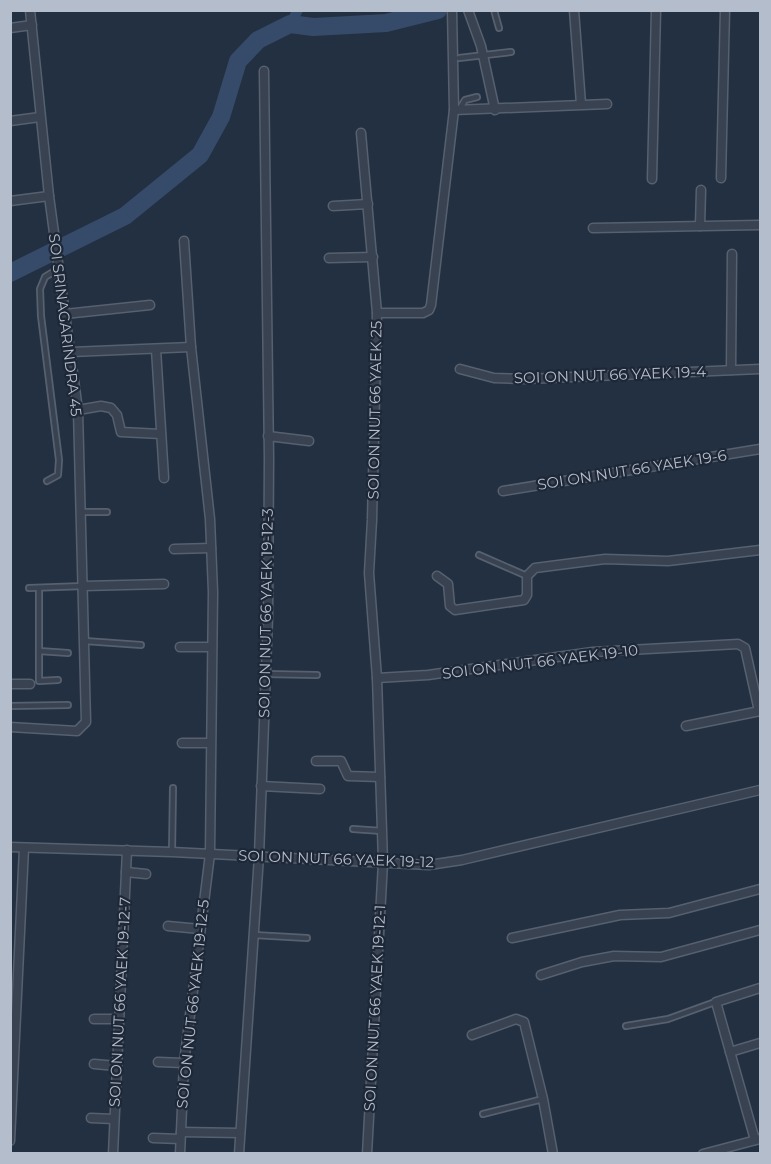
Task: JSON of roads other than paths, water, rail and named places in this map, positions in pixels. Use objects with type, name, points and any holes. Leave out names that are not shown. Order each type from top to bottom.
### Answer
[{"type":"street","name":"SOI SRINAGARINDRA 45","points":[[10,727],[77,731],[86,722],[78,410],[53,231],[30,10]]},
{"type":"street","points":[[468,10],[483,54],[495,110]]},
{"type":"street","points":[[574,10],[581,104]]},
{"type":"street","points":[[652,179],[656,10]]},
{"type":"street","points":[[721,178],[725,10]]},
{"type":"street","name":"SOI ON NUT 66 YAEK 25","points":[[383,862],[377,678],[369,550],[372,520],[377,313],[423,313],[429,310],[457,110],[452,13]]},
{"type":"street","points":[[10,28],[32,25]]},
{"type":"street","name":"SOI ON NUT 66 YAEK 19-12-3","points":[[239,1154],[259,856],[265,674],[268,436],[264,71]]},
{"type":"street","points":[[457,110],[607,104]]},
{"type":"street","points":[[10,121],[40,117]]},
{"type":"street","points":[[362,133],[377,313]]},
{"type":"street","points":[[700,226],[701,190]]},
{"type":"street","points":[[10,201],[49,196]]},
{"type":"street","points":[[333,206],[369,204]]},
{"type":"street","points":[[593,228],[760,225]]},
{"type":"street","name":"SOI ON NUT 66 YAEK 19-12-5","points":[[180,1154],[184,1063],[210,854],[211,647],[211,548],[191,346],[184,241]]},
{"type":"street","points":[[731,370],[732,254]]},
{"type":"street","points":[[329,258],[373,257]]},
{"type":"street","points":[[65,314],[150,305]]},
{"type":"street","points":[[71,352],[191,346]]},
{"type":"street","points":[[156,349],[164,478]]},
{"type":"street","name":"SOI ON NUT 66 YAEK 19-4","points":[[460,369],[488,377],[526,379],[760,369]]},
{"type":"street","points":[[78,410],[101,406],[111,408],[117,415],[121,432],[161,434]]},
{"type":"street","points":[[268,436],[309,441]]},
{"type":"street","name":"SOI ON NUT 66 YAEK 19-6","points":[[503,491],[760,449]]},
{"type":"street","points":[[174,549],[211,548]]},
{"type":"street","points":[[436,576],[448,584],[450,606],[455,610],[519,602],[527,596],[527,576],[535,568],[605,559],[668,561],[760,550]]},
{"type":"street","points":[[84,586],[164,584]]},
{"type":"street","name":"SOI ON NUT 66 YAEK 19-10","points":[[377,678],[428,675],[593,652],[738,644],[745,648],[760,711],[686,726]]},
{"type":"street","points":[[180,647],[211,647]]},
{"type":"street","points":[[10,684],[30,684]]},
{"type":"street","points":[[182,743],[210,743]]},
{"type":"street","points":[[316,761],[341,761],[348,776],[380,777]]},
{"type":"street","points":[[261,786],[320,789]]},
{"type":"street","name":"SOI ON NUT 66 YAEK 19-12","points":[[10,847],[443,864],[760,790]]},
{"type":"street","points":[[10,1141],[24,848]]},
{"type":"street","name":"SOI ON NUT 66 YAEK 19-12-7","points":[[113,1154],[127,850]]},
{"type":"street","name":"SOI ON NUT 66 YAEK 19-12-1","points":[[367,1154],[383,862]]},
{"type":"street","points":[[126,872],[146,874]]},
{"type":"street","points":[[512,938],[620,915],[669,913],[760,889]]},
{"type":"street","points":[[168,926],[200,929]]},
{"type":"street","points":[[541,975],[582,962],[614,956],[661,957],[760,930]]},
{"type":"street","points":[[703,1154],[758,1140],[716,1002],[760,988]]},
{"type":"street","points":[[94,1019],[119,1019]]},
{"type":"street","points":[[472,1035],[521,1019],[524,1022],[543,1099],[553,1154]]},
{"type":"street","points":[[730,1052],[760,1043]]},
{"type":"street","points":[[158,1062],[184,1063]]},
{"type":"street","points":[[94,1064],[117,1066]]},
{"type":"street","points":[[91,1118],[114,1119]]},
{"type":"street","points":[[153,1138],[240,1133]]},
{"type":"lane","points":[[494,10],[499,28]]},
{"type":"lane","points":[[459,58],[511,52]]},
{"type":"lane","points":[[457,110],[465,100],[477,97]]},
{"type":"lane","points":[[47,481],[58,475],[59,460],[44,351],[40,289],[45,277],[58,269]]},
{"type":"lane","points":[[81,512],[107,512]]},
{"type":"lane","points":[[479,555],[527,576]]},
{"type":"lane","points":[[29,588],[84,586]]},
{"type":"lane","points":[[39,588],[39,681],[58,680]]},
{"type":"lane","points":[[85,641],[141,645]]},
{"type":"lane","points":[[39,651],[68,653]]},
{"type":"lane","points":[[265,674],[316,675]]},
{"type":"lane","points":[[10,706],[68,705]]},
{"type":"lane","points":[[172,852],[173,788]]},
{"type":"lane","points":[[353,829],[382,831]]},
{"type":"lane","points":[[254,935],[307,938]]},
{"type":"lane","points":[[626,1026],[668,1019],[716,1002]]},
{"type":"lane","points":[[483,1114],[543,1099]]},
{"type":"waterway","points":[[290,24],[298,10]]},
{"type":"waterway","points":[[10,273],[125,216],[200,155],[221,117],[238,61],[258,40],[290,24],[313,27],[386,23],[438,10]]}]
